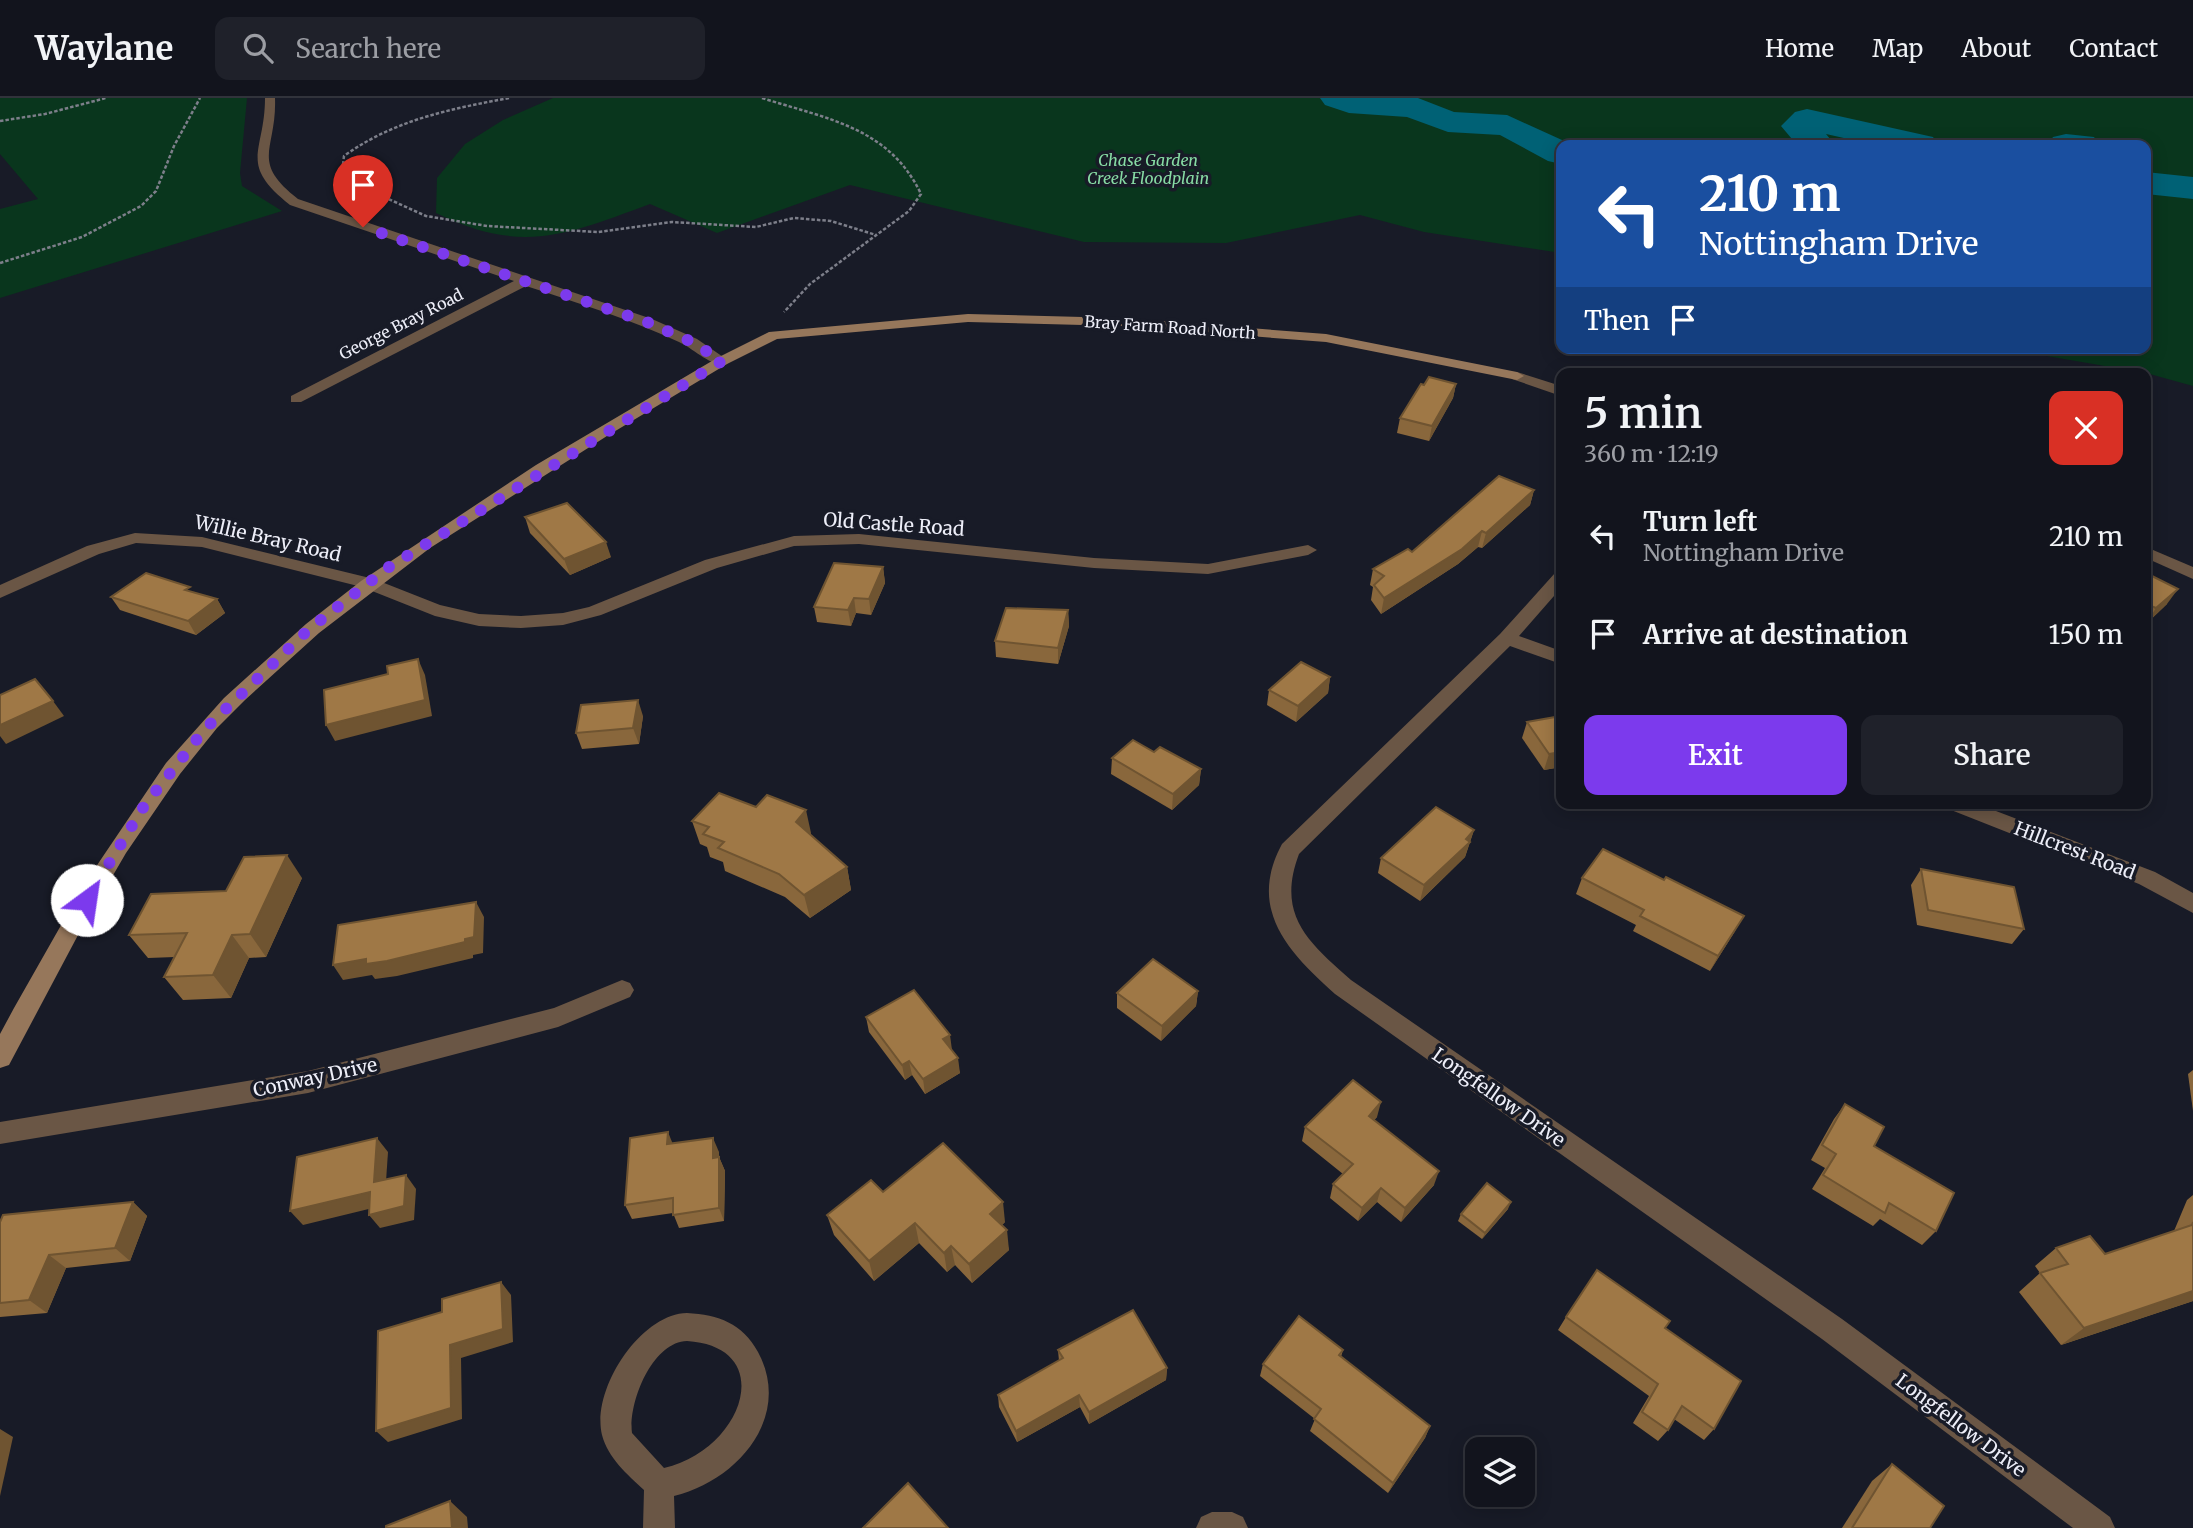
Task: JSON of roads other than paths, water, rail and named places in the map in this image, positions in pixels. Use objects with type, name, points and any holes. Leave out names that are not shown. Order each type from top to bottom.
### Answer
[{"type":"street","points":[[0,1058],[59,947],[144,806],[205,729],[308,630],[368,583],[554,463],[722,361],[692,342],[647,322],[315,211],[273,188],[261,166],[270,98]]},
{"type":"street","name":"George Bray Road","points":[[296,399],[523,282]]},
{"type":"street","name":"Bray Farm Road North","points":[[722,361],[774,335],[968,318],[1121,322],[1326,338],[1517,376],[1556,389]]},
{"type":"street","name":"Willie Bray Road","points":[[0,592],[93,550],[135,538],[202,542],[368,583]]},
{"type":"street","name":"Old Castle Road","points":[[368,583],[435,610],[479,620],[520,622],[563,619],[595,611],[711,564],[760,548],[794,541],[859,539],[1094,563],[1208,569],[1308,550]]},
{"type":"street","points":[[2151,554],[2193,574]]},
{"type":"street","name":"Longfellow Drive","points":[[1556,583],[1507,638],[1290,850],[1279,872],[1276,887],[1287,928],[1322,968],[1343,987],[1832,1329],[2099,1528]]},
{"type":"street","points":[[1507,638],[1556,656]]},
{"type":"street","name":"Hillcrest Road","points":[[1969,809],[2147,878],[2193,904]]},
{"type":"street","name":"Conway Drive","points":[[0,1133],[308,1082],[558,1017],[622,990]]},
{"type":"street","points":[[659,1483],[695,1475],[733,1448],[756,1401],[756,1380],[748,1359],[724,1333],[674,1328],[650,1345],[626,1382],[616,1412],[617,1436],[659,1483],[659,1528]]},
{"type":"street","points":[[1212,1528],[1232,1528]]},
{"type":"waterway","points":[[1337,98],[1349,103],[1413,107],[1448,122],[1507,125],[1556,150]]},
{"type":"waterway","points":[[1812,140],[1798,126],[1807,119],[1898,140]]},
{"type":"waterway","points":[[2151,184],[2193,188]]},
{"type":"park label","name":"Chase Garden Creek Floodplain","points":[[1148,169]]}]
